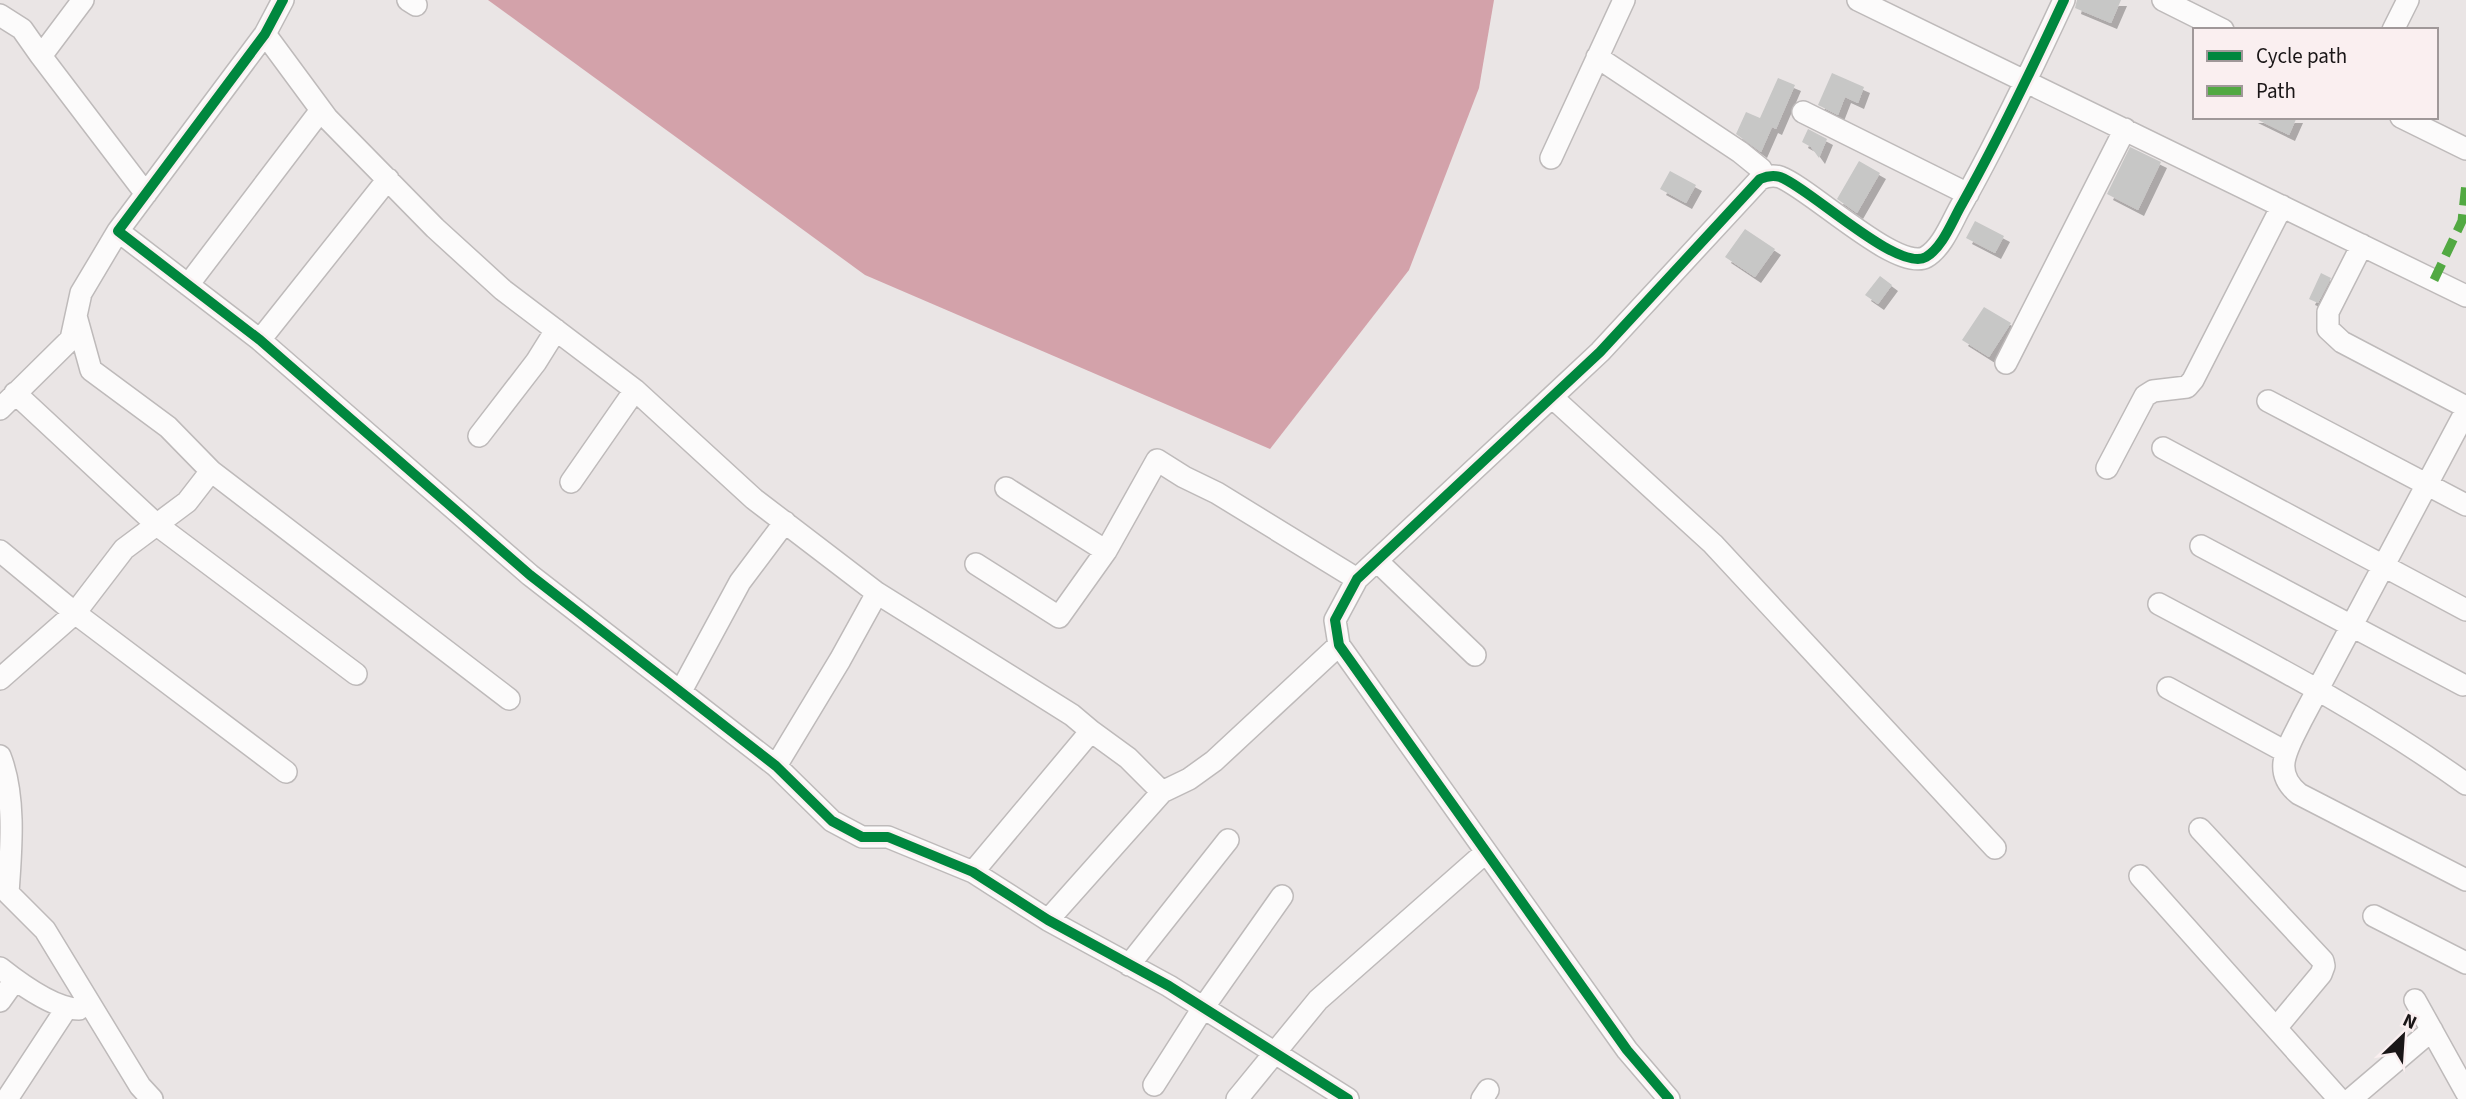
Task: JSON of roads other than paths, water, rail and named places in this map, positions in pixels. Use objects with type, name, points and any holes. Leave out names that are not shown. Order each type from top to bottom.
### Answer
[{"type":"street","points":[[41,56],[83,0]]},
{"type":"street","points":[[283,0],[265,34],[118,232],[81,293],[71,339],[7,401],[157,525],[356,674]]},
{"type":"street","points":[[1550,158],[1624,0]]},
{"type":"street","points":[[1858,0],[2466,296]]},
{"type":"street","points":[[1670,1099],[1627,1050],[1339,645],[1335,620],[1357,579],[1553,398],[1625,326],[1757,181],[1777,176],[1787,180],[1894,252],[1916,260],[1932,253],[1968,194],[2027,80],[2064,0]]},
{"type":"street","points":[[2163,0],[2219,28]]},
{"type":"street","points":[[2394,28],[2408,0]]},
{"type":"street","points":[[0,15],[22,29],[146,194]]},
{"type":"street","points":[[265,34],[321,110],[435,228],[503,290],[635,390],[754,499],[877,593],[1072,715],[1128,758],[1162,792]]},
{"type":"street","points":[[1597,57],[1740,152],[1755,163],[1765,177]]},
{"type":"street","points":[[188,285],[321,110]]},
{"type":"street","points":[[1804,112],[1968,194]]},
{"type":"street","points":[[2406,119],[2466,149]]},
{"type":"street","points":[[2006,363],[2126,129]]},
{"type":"street","points":[[260,340],[388,179]]},
{"type":"street","points":[[2107,468],[2146,396],[2152,391],[2188,387],[2193,380],[2283,206]]},
{"type":"street","points":[[118,232],[260,340],[530,575],[776,766],[832,821],[862,837],[888,837],[973,872],[1048,920],[1275,1051],[1348,1099]]},
{"type":"street","points":[[2362,245],[2328,312],[2328,329],[2342,342],[2466,409],[2286,752],[2284,774],[2288,783],[2300,794],[2466,880]]},
{"type":"street","points":[[76,316],[91,370],[167,427],[211,471],[509,699]]},
{"type":"street","points":[[479,436],[536,362],[556,330]]},
{"type":"street","points":[[571,482],[635,390]]},
{"type":"street","points":[[1553,398],[1713,544],[1996,848]]},
{"type":"street","points":[[2267,401],[2466,505]]},
{"type":"street","points":[[2163,448],[2466,610]]},
{"type":"street","points":[[976,564],[1059,617],[1105,551],[1157,460],[1217,493],[1357,579]]},
{"type":"street","points":[[0,679],[75,613],[124,550],[187,502],[211,471]]},
{"type":"street","points":[[1006,488],[1105,551]]},
{"type":"street","points":[[681,691],[740,582],[785,522]]},
{"type":"street","points":[[2201,547],[2463,685]]},
{"type":"street","points":[[0,551],[75,613],[286,772]]},
{"type":"street","points":[[1377,561],[1475,655]]},
{"type":"street","points":[[776,766],[877,593]]},
{"type":"street","points":[[2159,604],[2380,725],[2466,784]]},
{"type":"street","points":[[1048,920],[1162,792],[1189,779],[1214,761],[1339,645]]},
{"type":"street","points":[[2168,688],[2286,752]]},
{"type":"street","points":[[973,872],[1091,731]]},
{"type":"street","points":[[0,756],[5,767],[12,834],[4,891],[45,930],[140,1086],[152,1099]]},
{"type":"street","points":[[2200,829],[2323,961],[2324,971],[2276,1028]]},
{"type":"street","points":[[1129,965],[1228,840]]},
{"type":"street","points":[[1237,1099],[1318,1000],[1486,852]]},
{"type":"street","points":[[2140,876],[2339,1099]]},
{"type":"street","points":[[1154,1085],[1203,1008],[1282,896]]},
{"type":"street","points":[[2374,915],[2466,963]]},
{"type":"street","points":[[0,1001],[8,974],[66,1009],[95,1010]]},
{"type":"street","points":[[2415,1000],[2466,1092]]},
{"type":"street","points":[[8,1099],[66,1009]]},
{"type":"street","points":[[2351,1099],[2432,1030]]}]
